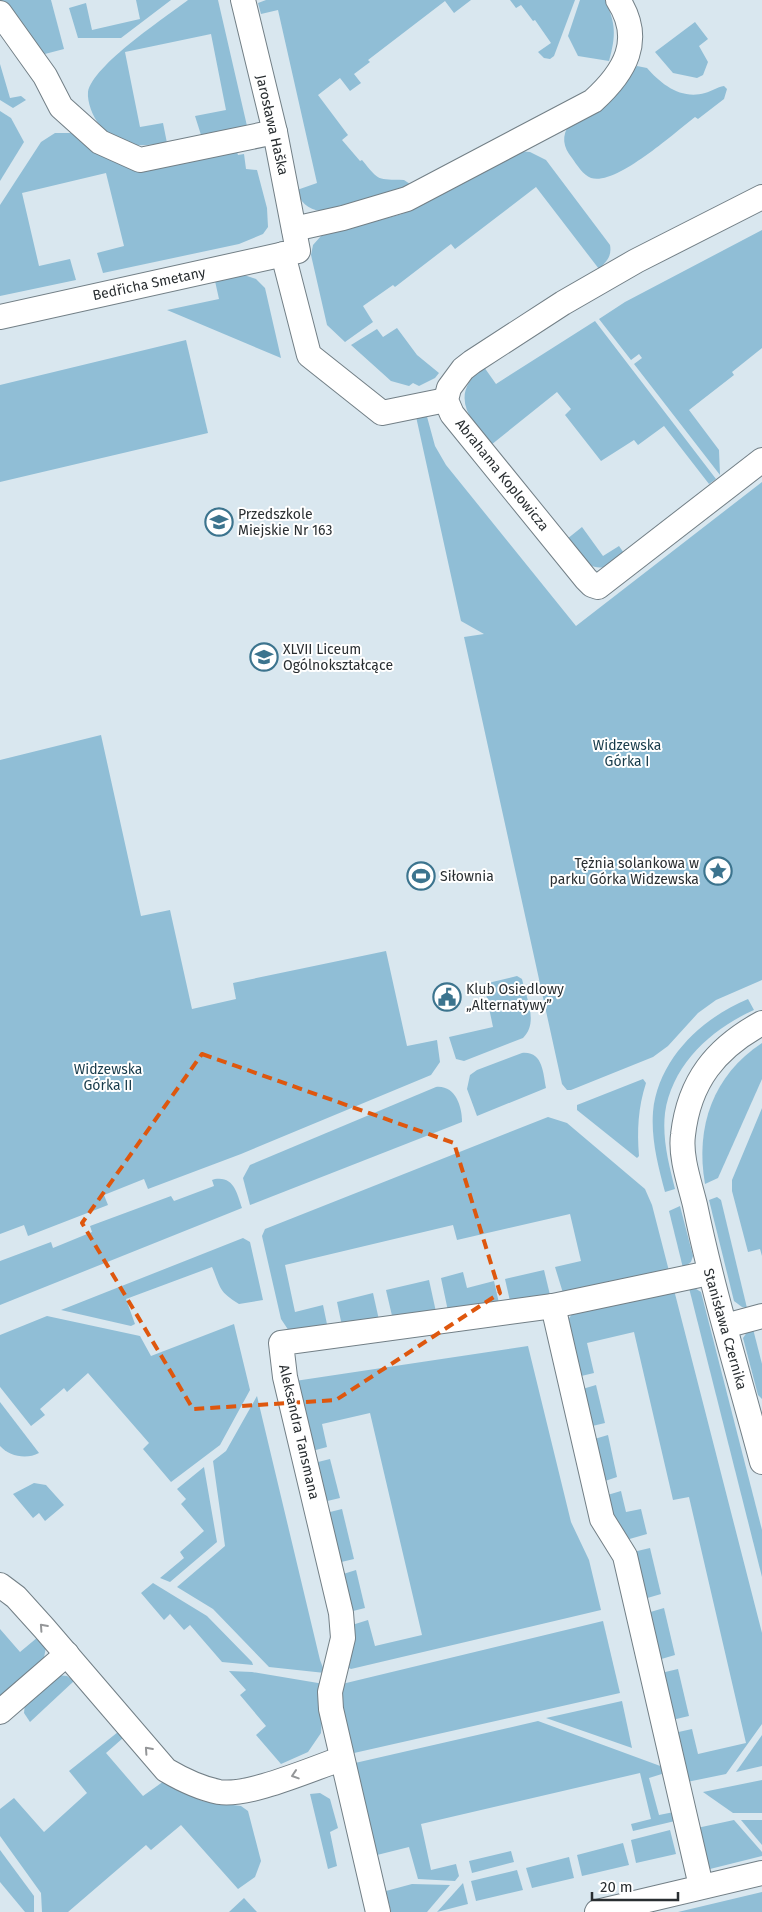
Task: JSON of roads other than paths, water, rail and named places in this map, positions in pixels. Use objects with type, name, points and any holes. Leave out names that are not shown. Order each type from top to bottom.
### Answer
[{"type":"street","name":"Jarosława Haška","points":[[243,0],[275,132],[309,354],[382,413],[446,400]]},
{"type":"street","points":[[292,244],[343,218],[407,199],[593,101],[608,88],[630,52],[628,25],[618,0]]},
{"type":"street","points":[[0,13],[45,76],[61,107],[100,142],[140,160],[275,132]]},
{"type":"street","points":[[446,400],[449,388],[463,369],[563,303],[636,260],[762,197]]},
{"type":"street","name":"Bedřicha Smetany","points":[[0,317],[292,244]]},
{"type":"street","name":"Abrahama Koplowicza","points":[[446,400],[452,414],[586,579],[592,585],[598,587],[762,460]]},
{"type":"street","name":"Stanisława Czernika","points":[[762,1023],[732,1040],[708,1065],[690,1099],[682,1137],[709,1273],[762,1462]]},
{"type":"street","points":[[701,1886],[625,1556],[602,1520],[553,1306],[709,1273]]},
{"type":"street","name":"Aleksandra Tansmana","points":[[378,1912],[341,1759],[331,1709],[330,1692],[343,1638],[341,1613],[284,1372],[281,1343],[553,1306]]},
{"type":"street","points":[[725,1326],[762,1316]]},
{"type":"street","points":[[0,1585],[16,1597],[166,1770],[191,1785],[221,1792],[255,1788],[341,1759]]},
{"type":"street","points":[[0,1712],[66,1654]]},
{"type":"street","points":[[597,1912],[762,1873]]},
{"type":"place","name":"Przedszkole Miejskie Nr 163","points":[[219,522]]},
{"type":"place","name":"XLVII Liceum Ogólnokształcące","points":[[264,657]]},
{"type":"place","name":"Tężnia solankowa w parku Górka Widzewska","points":[[718,871]]},
{"type":"place","name":"Siłownia","points":[[421,876]]},
{"type":"place","name":"Klub Osiedlowy „Alternatywy”","points":[[447,997]]},
{"type":"park label","name":"Widzewska Górka I","points":[[627,754]]},
{"type":"park label","name":"Widzewska Górka II","points":[[108,1078]]}]
